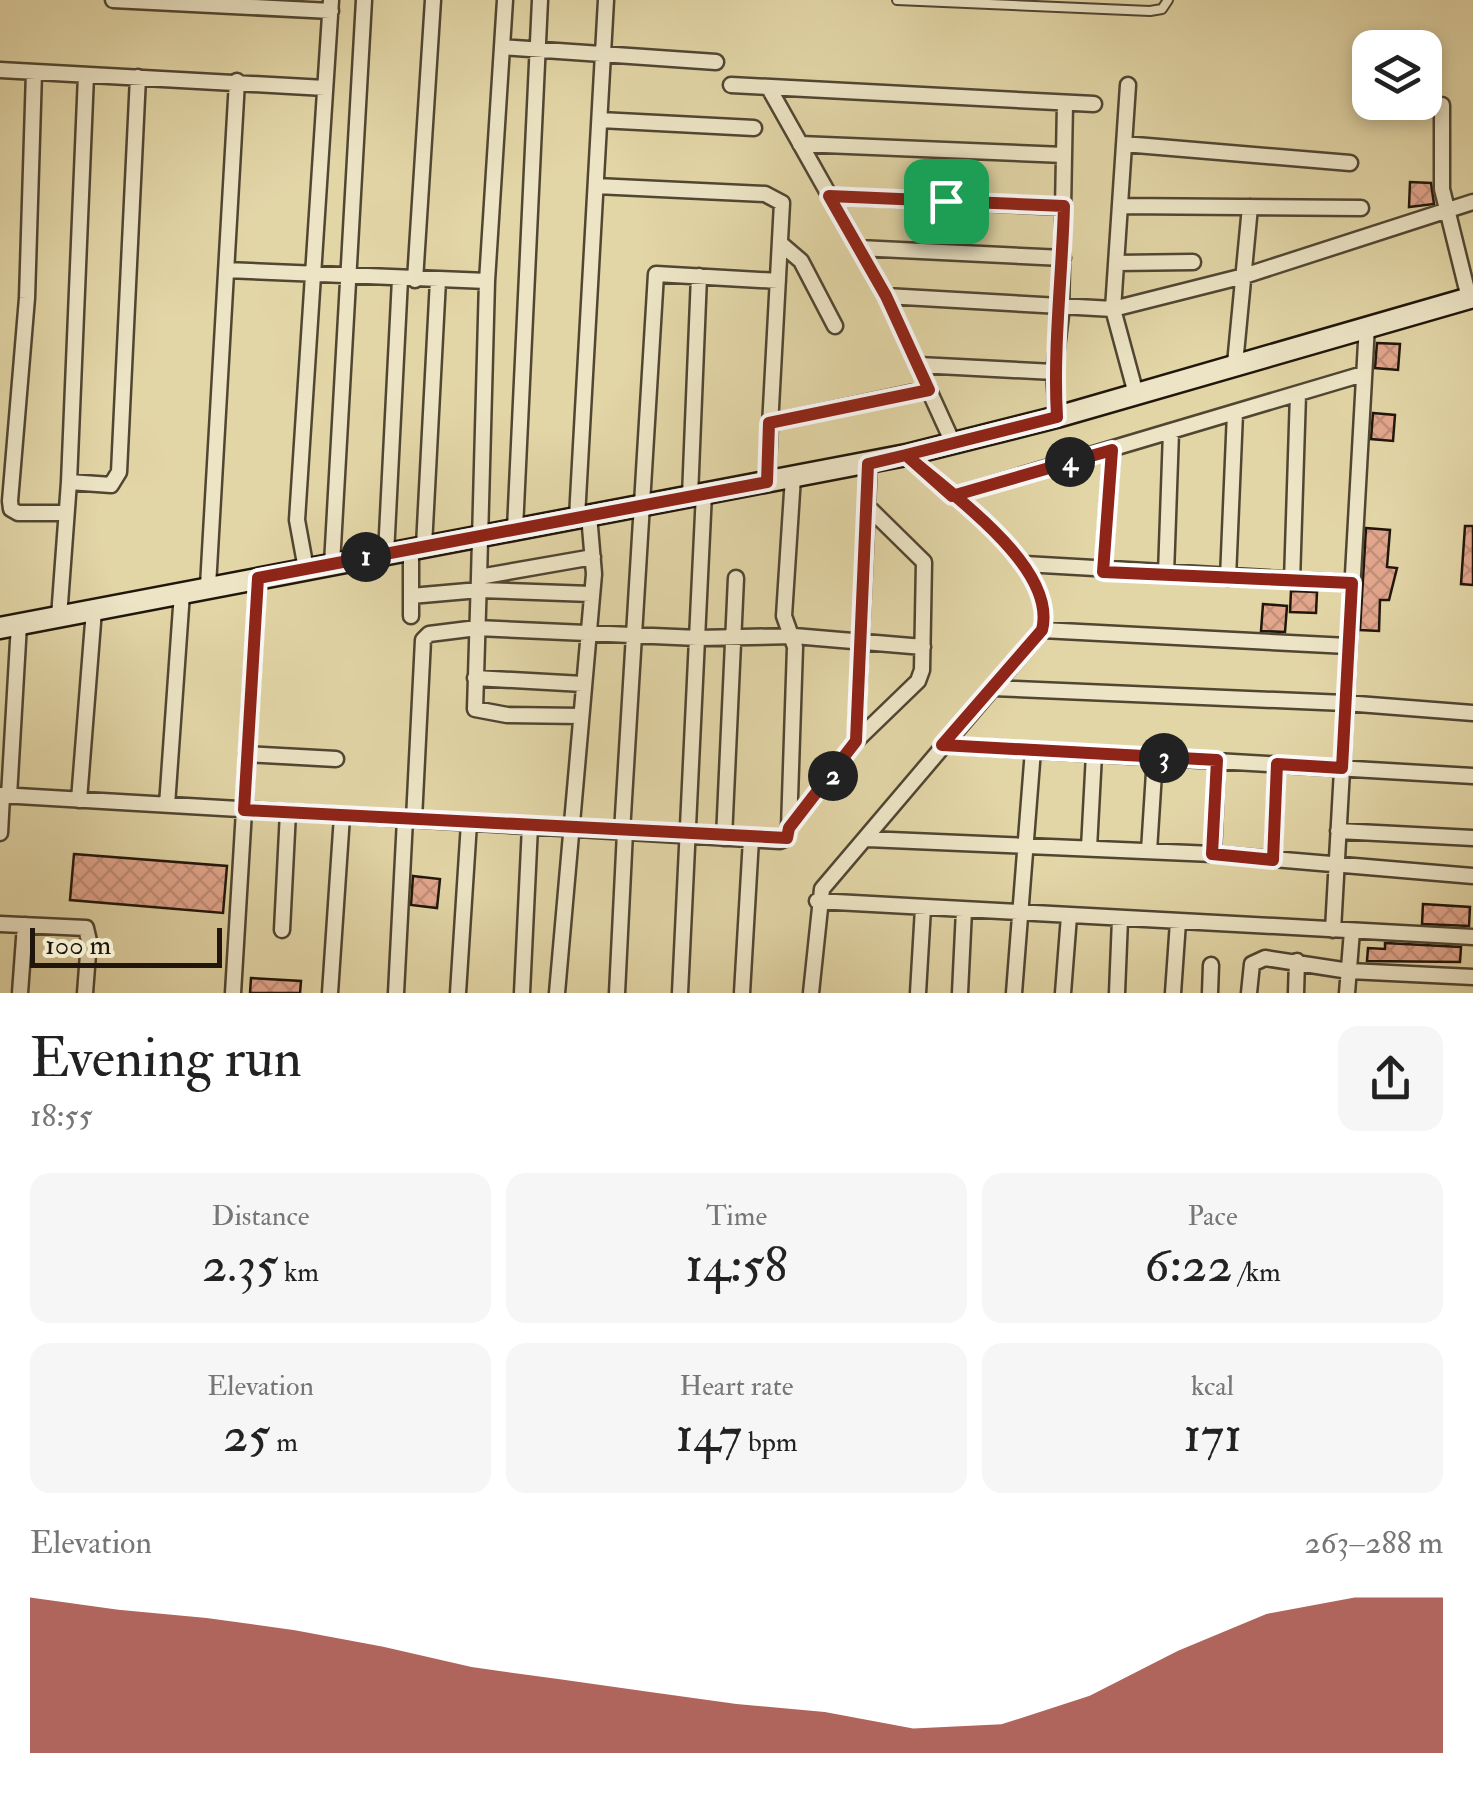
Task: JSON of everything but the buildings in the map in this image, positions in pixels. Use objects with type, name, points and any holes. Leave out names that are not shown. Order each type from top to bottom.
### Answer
[{"type":"street","points":[[113,0],[331,6],[297,520],[306,569]]},
{"type":"street","points":[[332,564],[364,0]]},
{"type":"street","points":[[386,554],[432,0]]},
{"type":"street","points":[[505,0],[487,281],[473,702],[480,713],[581,716]]},
{"type":"street","points":[[514,529],[540,0]]},
{"type":"street","points":[[557,993],[592,594],[593,557],[583,516],[606,0]]},
{"type":"street","points":[[502,48],[716,62]]},
{"type":"street","points":[[0,70],[324,88]]},
{"type":"street","points":[[34,72],[28,298],[10,502],[11,510],[18,512],[66,512]]},
{"type":"street","points":[[59,617],[69,482],[86,74]]},
{"type":"street","points":[[69,482],[111,485],[118,472],[138,77]]},
{"type":"street","points":[[208,586],[237,81]]},
{"type":"street","points":[[1128,84],[1112,309],[1136,394]]},
{"type":"street","points":[[731,85],[1094,104]]},
{"type":"street","points":[[770,90],[886,296],[953,443]]},
{"type":"street","points":[[1057,417],[1054,372],[1063,258],[1065,103]]},
{"type":"street","points":[[0,833],[10,626],[868,464],[1057,417],[1471,297],[1446,211],[1442,105]]},
{"type":"street","points":[[600,120],[754,128]]},
{"type":"street","points":[[800,144],[1064,156]]},
{"type":"street","points":[[1124,144],[1350,163]]},
{"type":"street","points":[[596,186],[775,196],[784,212],[767,482]]},
{"type":"street","points":[[829,196],[1064,206]]},
{"type":"street","points":[[886,296],[1112,309],[1244,276],[1473,202]]},
{"type":"street","points":[[1120,206],[1360,208]]},
{"type":"street","points":[[1235,364],[1250,207]]},
{"type":"street","points":[[780,244],[801,262],[836,326]]},
{"type":"street","points":[[859,248],[1063,258]]},
{"type":"street","points":[[1116,262],[1193,262]]},
{"type":"street","points":[[226,270],[487,281]]},
{"type":"street","points":[[617,993],[633,635],[656,274],[778,281]]},
{"type":"street","points":[[680,993],[698,638],[699,276]]},
{"type":"street","points":[[411,616],[438,280]]},
{"type":"street","points":[[1333,930],[1366,326]]},
{"type":"street","points":[[920,365],[1054,372]]},
{"type":"street","points":[[952,496],[1363,374]]},
{"type":"street","points":[[769,423],[929,390]]},
{"type":"street","points":[[1292,581],[1298,394]]},
{"type":"street","points":[[1228,578],[1234,413]]},
{"type":"street","points":[[1166,574],[1171,432]]},
{"type":"street","points":[[1103,572],[1112,450]]},
{"type":"street","points":[[811,993],[822,889],[1042,630],[1047,612],[1043,594],[1025,564],[906,455]]},
{"type":"street","points":[[856,741],[868,464]]},
{"type":"street","points":[[4,796],[780,842],[787,838],[789,828],[794,636],[784,616],[793,477]]},
{"type":"street","points":[[789,828],[856,741],[918,681],[924,648],[924,562],[867,506]]},
{"type":"street","points":[[411,596],[593,557]]},
{"type":"street","points":[[1025,564],[1103,572],[1352,583]]},
{"type":"street","points":[[233,993],[258,578]]},
{"type":"street","points":[[724,838],[736,578]]},
{"type":"street","points":[[479,583],[592,594]]},
{"type":"street","points":[[167,805],[182,593]]},
{"type":"street","points":[[79,800],[94,610]]},
{"type":"street","points":[[396,993],[424,640],[429,634],[477,628],[698,638],[794,636],[924,648]]},
{"type":"street","points":[[1042,630],[1348,646]]},
{"type":"street","points":[[475,678],[583,684]]},
{"type":"street","points":[[992,688],[1345,703],[1473,714]]},
{"type":"street","points":[[942,745],[1473,776]]},
{"type":"street","points":[[1014,993],[1033,750]]},
{"type":"street","points":[[247,754],[336,759]]},
{"type":"street","points":[[1089,848],[1094,754]]},
{"type":"street","points":[[1150,851],[1155,757]]},
{"type":"street","points":[[1212,854],[1217,760]]},
{"type":"street","points":[[1273,860],[1277,764]]},
{"type":"street","points":[[282,930],[288,812]]},
{"type":"street","points":[[330,993],[342,816]]},
{"type":"street","points":[[458,993],[469,823]]},
{"type":"street","points":[[522,993],[530,826]]},
{"type":"street","points":[[1338,831],[1473,838]]},
{"type":"street","points":[[742,993],[752,839]]},
{"type":"street","points":[[867,839],[1026,849],[1212,854],[1473,876]]},
{"type":"street","points":[[818,901],[1473,937]]},
{"type":"street","points":[[918,993],[923,908]]},
{"type":"street","points":[[960,993],[964,910]]},
{"type":"street","points":[[1063,993],[1069,916]]},
{"type":"street","points":[[1117,993],[1120,919]]},
{"type":"street","points":[[1173,993],[1178,922]]},
{"type":"street","points":[[0,924],[86,928],[90,941],[85,993]]},
{"type":"street","points":[[20,993],[25,925]]},
{"type":"street","points":[[1347,993],[1352,931]]},
{"type":"street","points":[[1249,993],[1252,964],[1257,959],[1297,961],[1349,971],[1473,976]]},
{"type":"street","points":[[1296,993],[1297,961]]},
{"type":"street","points":[[1210,993],[1211,965]]},
{"type":"lane","points":[[897,0],[1150,11],[1162,9],[1168,0]]},
{"type":"route","points":[[946,201],[829,196],[886,296],[929,390],[769,423],[767,482],[258,578],[244,810],[780,842],[787,838],[789,828],[830,780],[856,741],[868,464],[906,455],[1025,564],[1043,594],[1047,612],[1042,630],[942,745],[1217,760],[1212,854],[1273,860],[1277,764],[1342,768],[1352,583],[1103,572],[1112,450],[952,496],[906,455],[1057,417],[1054,372],[1061,315],[1064,206],[946,201]]}]
